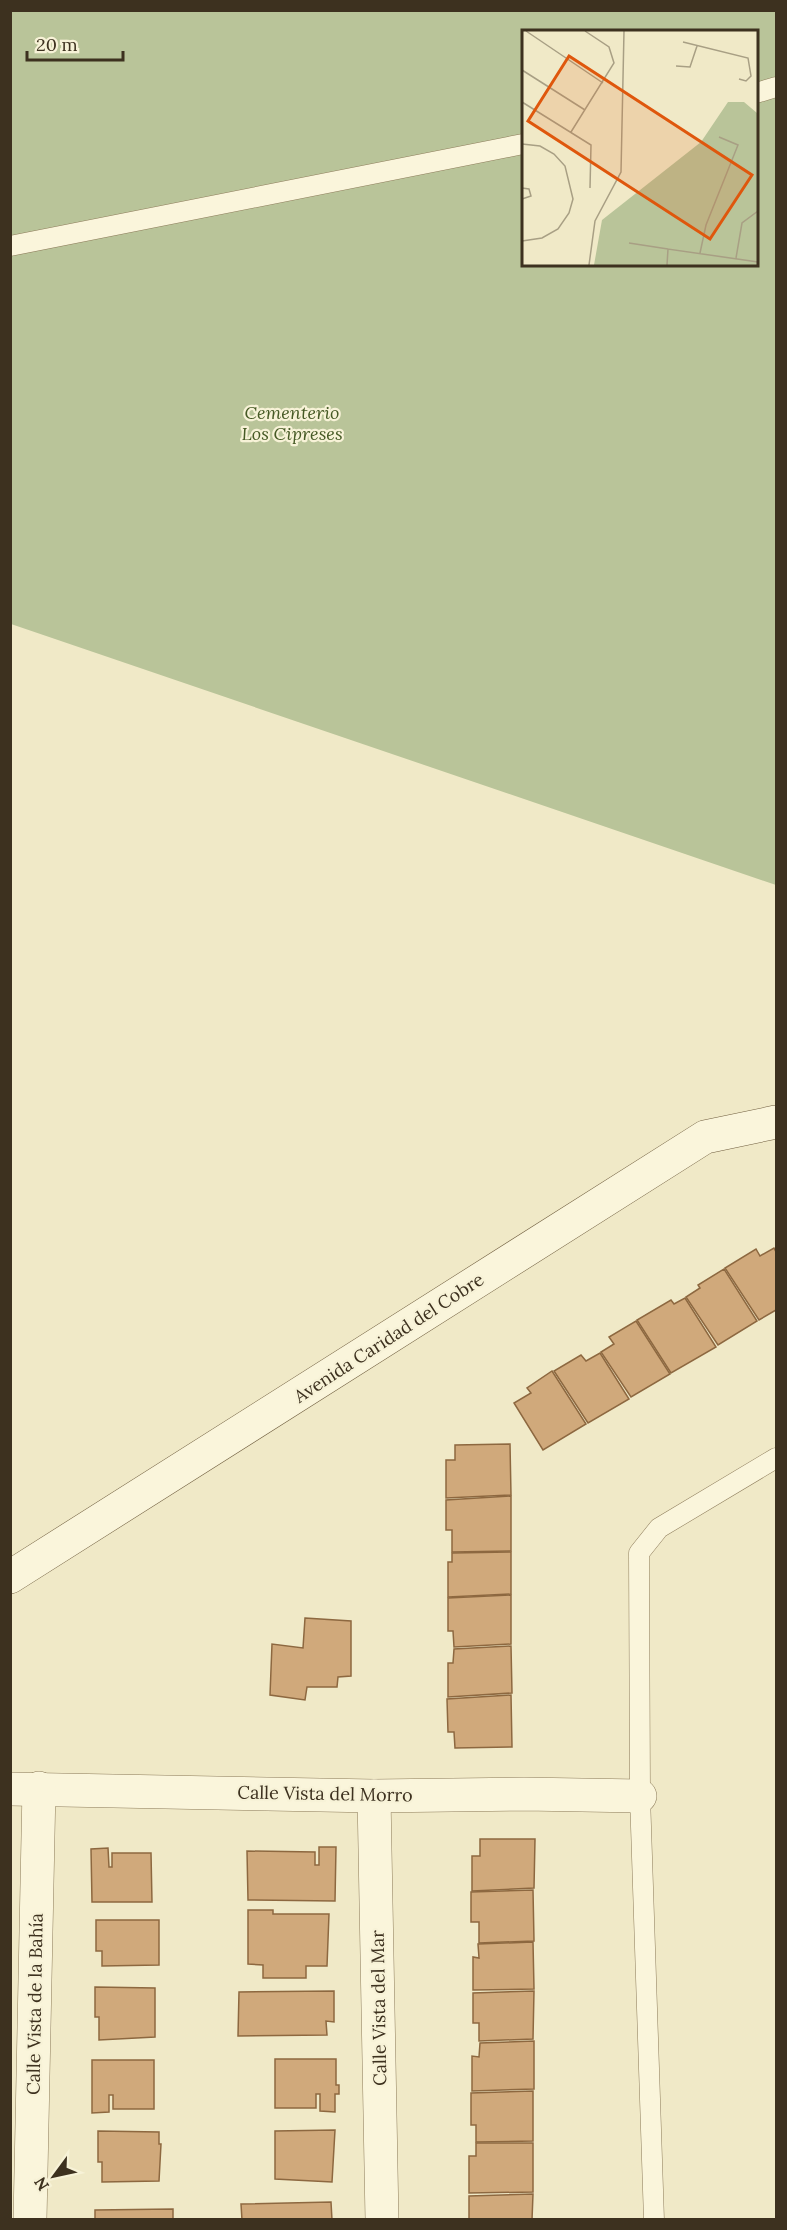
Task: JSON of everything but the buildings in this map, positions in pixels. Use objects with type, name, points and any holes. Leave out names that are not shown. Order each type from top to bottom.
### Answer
[{"type":"street","name":"Avenida Caridad del Cobre","points":[[10,1578],[705,1137],[777,1122]]},
{"type":"street","name":"Calle Vista del Morro","points":[[25,1789],[374,1796],[524,1794],[640,1796]]},
{"type":"street","name":"Calle Vista de la Bahía","points":[[25,1789],[30,2220]]},
{"type":"street","name":"Calle Vista del Mar","points":[[374,1796],[382,2220]]},
{"type":"lane","points":[[757,93],[777,87]]},
{"type":"lane","points":[[10,246],[522,144]]},
{"type":"lane","points":[[654,2220],[640,1796],[639,1553],[658,1528],[777,1458]]},
{"type":"green space","name":"Cementerio Los Cipreses","points":[[11,11],[776,11],[776,885],[11,624]]}]
